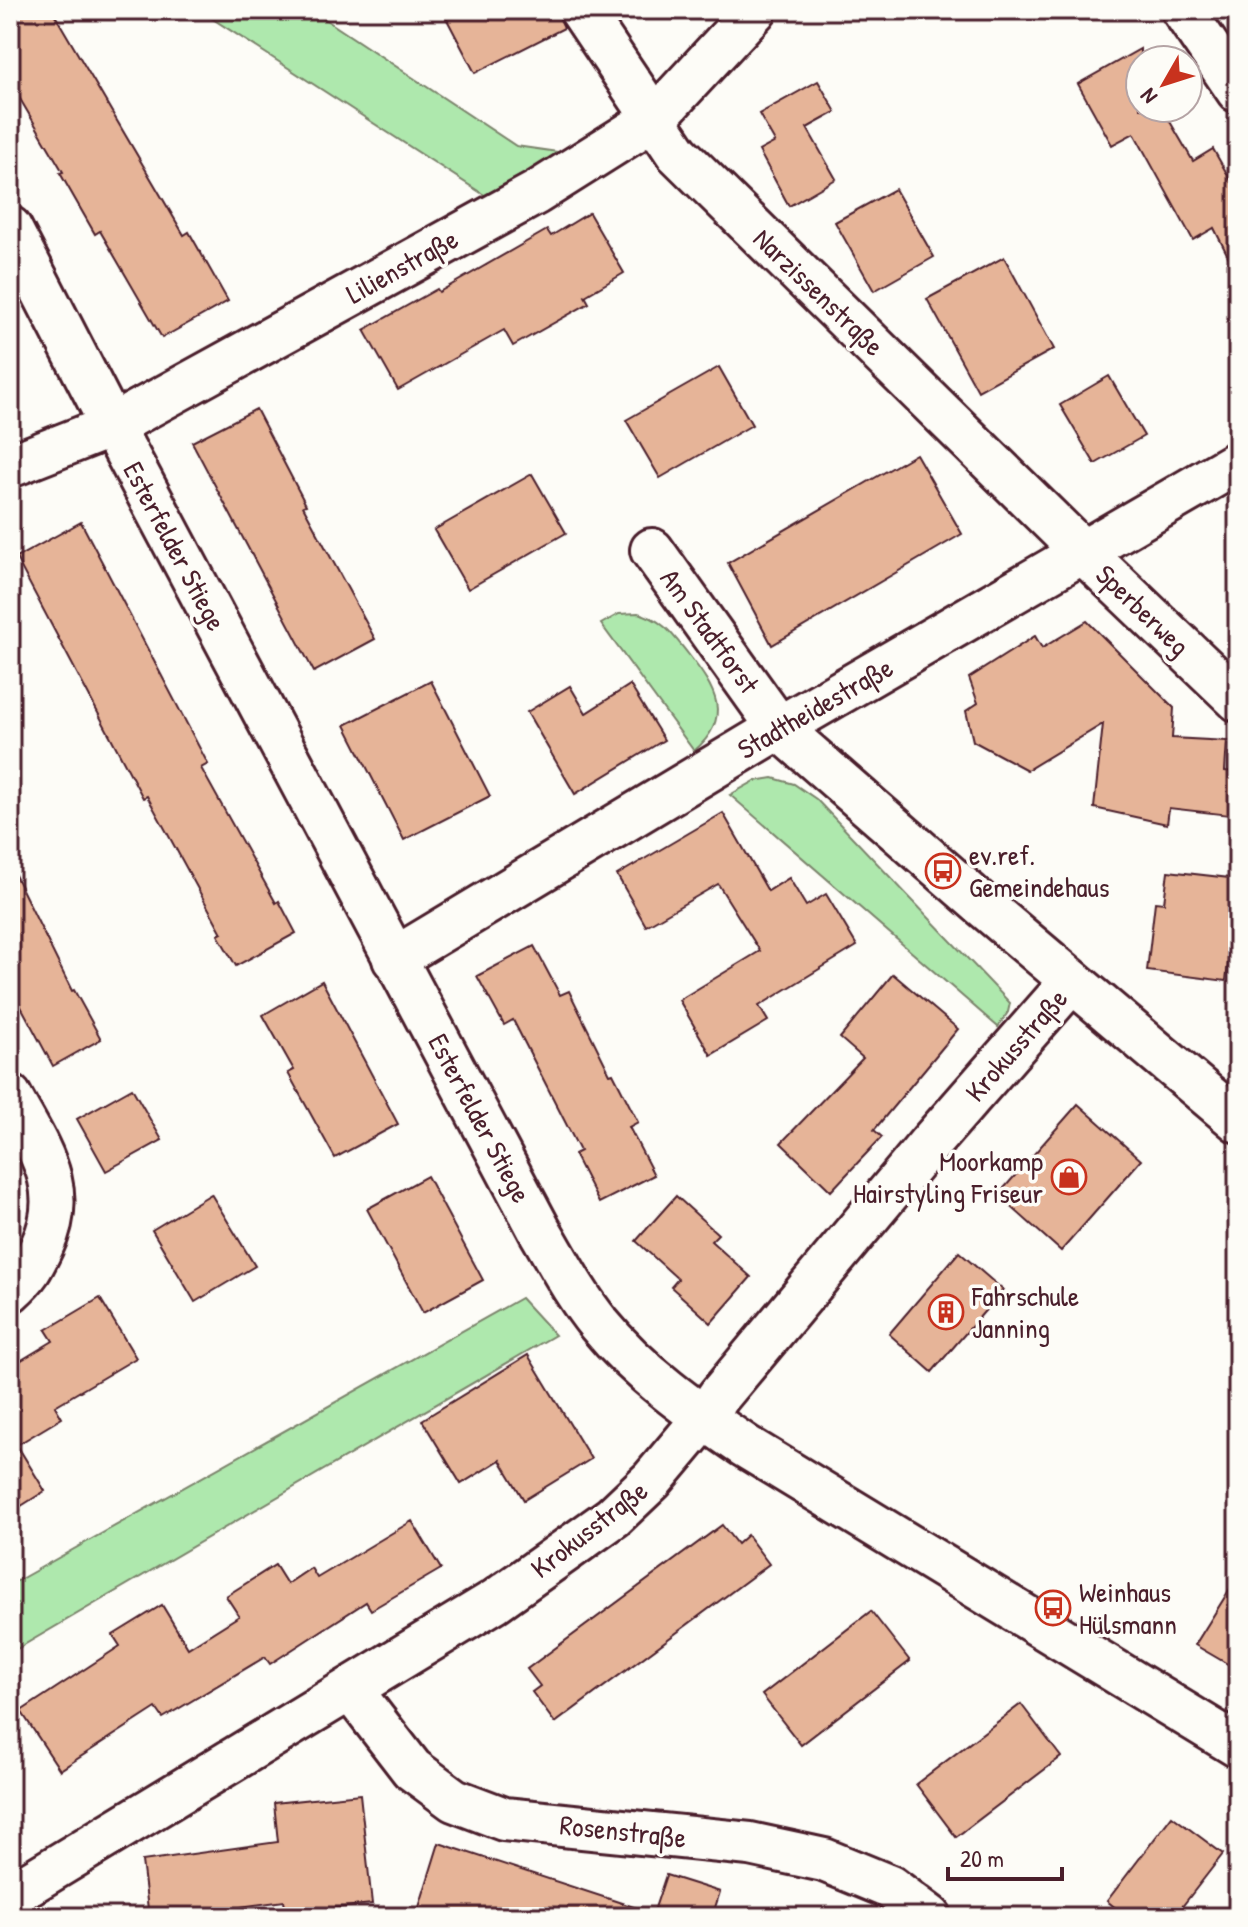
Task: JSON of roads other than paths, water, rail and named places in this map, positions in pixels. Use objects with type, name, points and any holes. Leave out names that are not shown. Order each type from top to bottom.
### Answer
[{"type":"street","name":"Narzissenstraße","points":[[581,10],[677,153],[1084,553]]},
{"type":"street","name":"Lilienstraße","points":[[10,466],[112,426],[536,193],[655,118],[755,10]]},
{"type":"street","points":[[1183,10],[1238,91]]},
{"type":"street","name":"Esterfelder Stiege","points":[[10,228],[540,1231],[598,1322],[627,1355],[704,1418],[1238,1746]]},
{"type":"street","name":"Stadtheidestraße","points":[[394,959],[779,728],[1238,462]]},
{"type":"street","name":"Am Stadtforst","points":[[652,550],[779,728],[1238,1121]]},
{"type":"street","name":"Sperberweg","points":[[1084,553],[1238,700]]},
{"type":"street","name":"Krokusstraße","points":[[10,1895],[495,1601],[613,1517],[652,1480],[930,1143],[1072,981]]},
{"type":"street","points":[[10,1096],[48,1166],[54,1195],[52,1225],[28,1275],[10,1291]]},
{"type":"street","name":"Rosenstraße","points":[[351,1690],[412,1769],[454,1800],[504,1819],[750,1844],[824,1860],[890,1887],[930,1917]]},
{"type":"place","name":"ev.ref. Gemeindehaus","points":[[943,871]]},
{"type":"place","name":"Moorkamp Hairstyling Friseur","points":[[1069,1177]]},
{"type":"place","name":"Fahrschule Janning","points":[[946,1312]]},
{"type":"place","name":"Weinhaus Hülsmann","points":[[1053,1608]]}]
